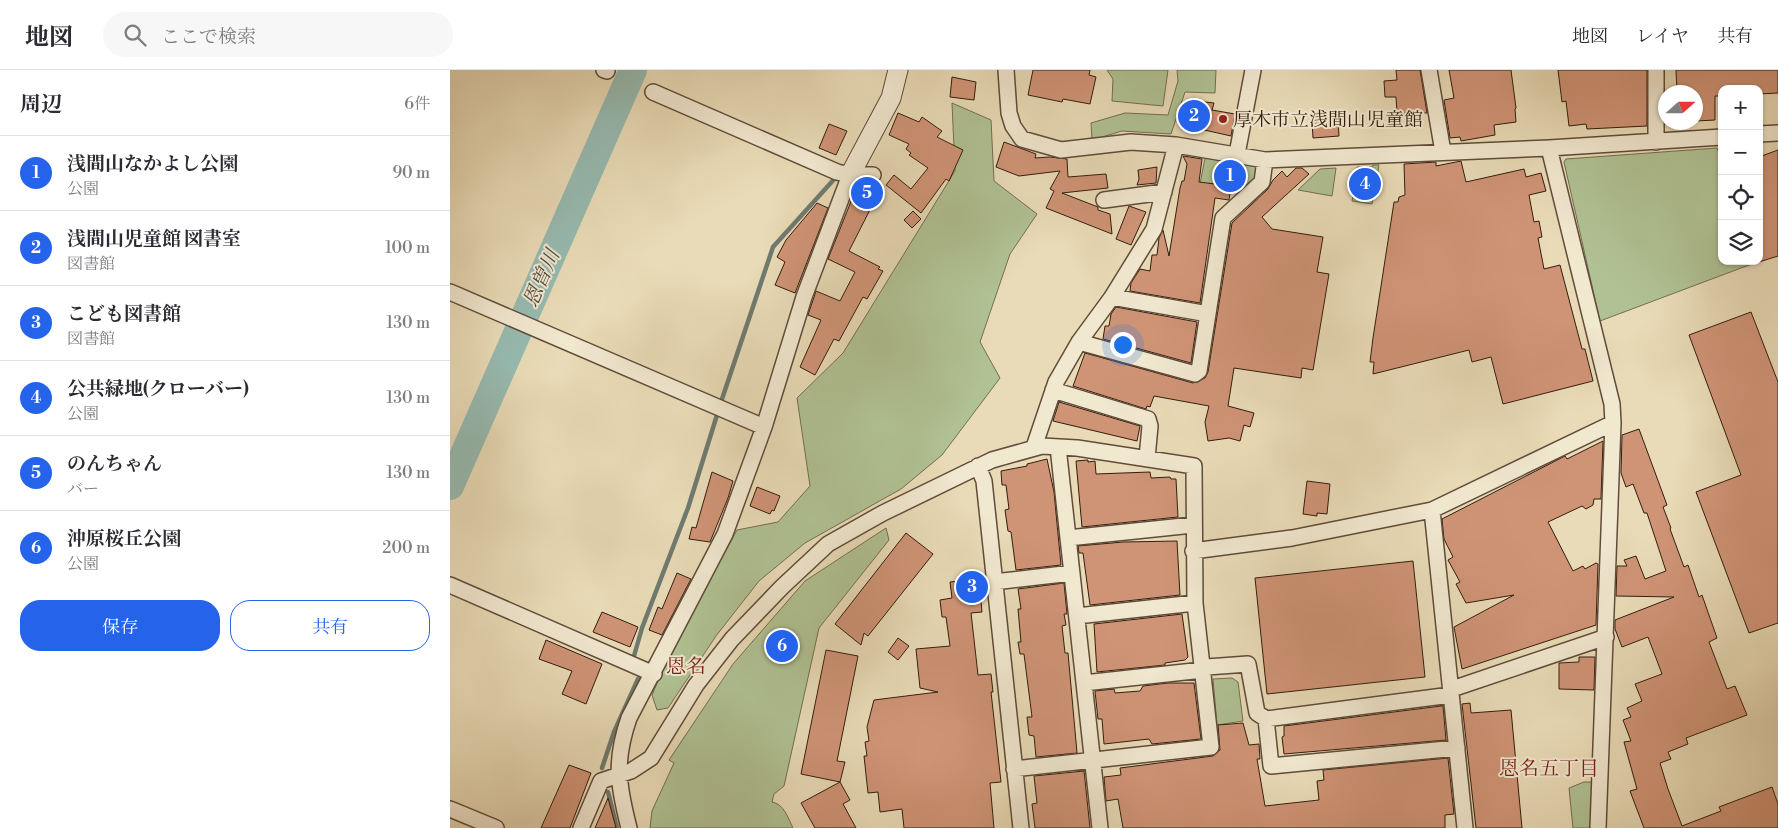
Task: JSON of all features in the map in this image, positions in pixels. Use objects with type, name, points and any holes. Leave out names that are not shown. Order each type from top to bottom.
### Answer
[{"type":"street","points":[[629,828],[619,776],[618,760],[629,718],[654,674],[695,588],[725,534],[764,427],[804,297],[850,175],[890,98],[898,70]]},
{"type":"street","points":[[1006,70],[1009,114],[1013,126],[1022,139],[1033,144],[1061,150],[1131,142],[1176,145],[1265,160],[1549,148],[1718,137]]},
{"type":"street","points":[[1237,154],[1253,70]]},
{"type":"street","points":[[1429,70],[1443,152]]},
{"type":"street","points":[[1656,70],[1656,142]]},
{"type":"street","points":[[653,92],[837,172],[850,175],[873,175]]},
{"type":"street","points":[[1763,134],[1778,133]]},
{"type":"street","points":[[1034,447],[1053,390],[1079,342],[1112,297],[1154,229],[1176,145]]},
{"type":"street","points":[[1549,148],[1612,404],[1606,637],[1598,828]]},
{"type":"street","points":[[1079,342],[1195,374],[1199,371],[1223,218],[1262,182],[1265,160]]},
{"type":"street","points":[[1104,200],[1164,192]]},
{"type":"street","points":[[450,292],[536,331],[764,427]]},
{"type":"street","points":[[1112,297],[1208,314]]},
{"type":"street","points":[[1053,390],[1148,419],[1150,426],[1147,458]]},
{"type":"street","points":[[1193,551],[1292,538],[1432,510],[1613,423]]},
{"type":"street","points":[[581,828],[601,781],[619,776],[653,756],[696,685],[732,639],[828,544],[883,513],[978,466],[1034,447],[1058,447],[1194,466],[1193,551],[1195,604],[1211,747],[1014,769]]},
{"type":"street","points":[[1058,447],[1100,828]]},
{"type":"street","points":[[978,466],[984,481],[1021,828]]},
{"type":"street","points":[[1432,510],[1465,828]]},
{"type":"street","points":[[1068,538],[1193,525]]},
{"type":"street","points":[[994,582],[1072,573]]},
{"type":"street","points":[[450,586],[654,674]]},
{"type":"street","points":[[1077,616],[1195,604]]},
{"type":"street","points":[[1084,683],[1203,670],[1207,667],[1248,664],[1257,713],[1266,719],[1451,692],[1606,637]]},
{"type":"street","points":[[1266,719],[1271,766],[1457,748]]},
{"type":"street","points":[[450,809],[496,828]]},
{"type":"green space","points":[[1107,70],[1168,70],[1163,106],[1112,101],[1113,79]]},
{"type":"green space","points":[[1177,70],[1216,70],[1215,93],[1185,92],[1171,134],[1122,131],[1092,140],[1091,123],[1125,113],[1168,115],[1178,81]]},
{"type":"green space","points":[[952,103],[991,120],[994,181],[1037,214],[1010,254],[980,342],[1000,378],[942,455],[901,489],[805,543],[759,581],[716,636],[668,708],[657,710],[652,695],[673,646],[737,530],[778,522],[810,486],[797,398],[843,353],[955,171]]},
{"type":"green space","points":[[1717,148],[1718,265],[1749,265],[1600,321],[1564,162],[1566,159]]},
{"type":"green space","points":[[1205,158],[1254,166],[1258,171],[1257,180],[1245,191],[1200,184]]},
{"type":"green space","points":[[1373,165],[1379,165],[1372,204],[1352,201],[1357,167],[1372,167]]},
{"type":"green space","points":[[1336,168],[1332,196],[1298,190],[1320,169]]},
{"type":"green space","points":[[886,528],[889,540],[819,628],[784,786],[774,794],[772,802],[783,808],[793,828],[650,828],[652,811],[674,763],[669,760],[733,664],[805,581]]},
{"type":"green space","points":[[1232,678],[1238,682],[1243,721],[1217,725],[1213,679]]},
{"type":"green space","points":[[1584,782],[1596,782],[1595,828],[1573,828],[1569,788]]},
{"type":"building","points":[[1033,70],[1090,70],[1089,75],[1096,77],[1090,104],[1063,99],[1062,102],[1028,95]]},
{"type":"building","points":[[1396,70],[1420,70],[1427,113],[1397,113],[1396,97],[1385,97],[1384,81],[1397,80]]},
{"type":"building","points":[[1449,70],[1511,70],[1516,122],[1494,125],[1495,135],[1461,141],[1460,137],[1450,138],[1444,100],[1454,98]]},
{"type":"building","points":[[1558,70],[1647,70],[1647,126],[1587,129],[1586,124],[1569,126],[1566,101],[1562,102]]},
{"type":"building","points":[[1676,70],[1778,70],[1778,93],[1763,94],[1763,85],[1718,85],[1718,96],[1715,96],[1715,120],[1703,121],[1703,85],[1677,85]]},
{"type":"building","points":[[952,77],[976,82],[974,100],[950,97]]},
{"type":"building","name":"厚木市立浅間山児童館","points":[[1187,100],[1214,103],[1212,110],[1235,114],[1231,136],[1182,125]]},
{"type":"building","points":[[898,113],[919,122],[922,117],[942,131],[937,137],[963,150],[949,181],[946,179],[921,213],[886,185],[894,175],[911,189],[928,168],[909,155],[911,153],[906,149],[909,144],[889,135]]},
{"type":"building","points":[[1338,119],[1339,136],[1313,138],[1312,121]]},
{"type":"building","points":[[829,124],[847,131],[836,155],[819,148]]},
{"type":"building","points":[[1004,142],[1036,154],[1035,158],[1067,159],[1068,177],[1106,174],[1108,188],[1062,193],[1098,207],[1098,210],[1110,214],[1112,234],[1046,208],[1054,191],[1050,189],[1060,171],[1019,176],[996,167]]},
{"type":"building","points":[[1778,150],[1778,256],[1763,261],[1763,175],[1763,156]]},
{"type":"building","points":[[1183,156],[1202,159],[1199,182],[1231,186],[1229,200],[1215,198],[1200,303],[1130,291],[1131,283],[1140,269],[1150,271],[1152,255],[1157,255],[1159,238],[1163,230],[1169,256],[1180,188],[1182,181],[1184,181],[1187,164]]},
{"type":"building","points":[[1461,161],[1466,182],[1524,169],[1526,177],[1541,173],[1546,191],[1529,195],[1534,222],[1539,221],[1542,237],[1538,238],[1544,269],[1560,265],[1582,349],[1585,349],[1593,381],[1503,404],[1491,357],[1472,362],[1469,350],[1373,374],[1374,362],[1370,362],[1394,202],[1398,202],[1399,197],[1405,195],[1404,164],[1436,162],[1436,166]]},
{"type":"building","points":[[1157,167],[1156,183],[1137,185],[1139,179],[1138,170]]},
{"type":"building","points":[[1296,168],[1302,168],[1309,174],[1262,217],[1272,229],[1323,237],[1317,272],[1329,274],[1313,370],[1302,368],[1301,378],[1234,368],[1228,406],[1254,413],[1250,427],[1244,425],[1240,441],[1229,438],[1208,441],[1205,422],[1209,406],[1154,396],[1150,407],[1147,406],[1146,409],[1073,386],[1085,353],[1193,383],[1205,378],[1208,372],[1232,223],[1268,189],[1273,180],[1282,171],[1287,177]]},
{"type":"building","points":[[858,184],[866,184],[879,192],[849,251],[880,267],[878,269],[883,271],[867,299],[863,297],[839,341],[834,339],[815,375],[800,367],[821,320],[808,315],[816,291],[840,301],[855,272],[828,259]]},
{"type":"building","points":[[817,203],[828,208],[795,293],[775,285],[785,262],[777,257],[786,240]]},
{"type":"building","points":[[1129,206],[1146,212],[1131,245],[1116,239]]},
{"type":"building","points":[[913,211],[921,219],[912,228],[904,220]]},
{"type":"building","points":[[1116,307],[1197,322],[1191,363],[1103,339],[1105,326],[1109,326],[1111,314]]},
{"type":"building","points":[[1751,312],[1778,382],[1778,623],[1749,633],[1696,492],[1741,475],[1689,335]]},
{"type":"building","points":[[1059,402],[1140,426],[1137,441],[1053,421]]},
{"type":"building","points":[[1639,429],[1667,505],[1663,507],[1684,567],[1688,565],[1699,597],[1702,595],[1717,638],[1709,642],[1727,689],[1735,686],[1747,715],[1686,738],[1688,744],[1668,752],[1671,759],[1660,763],[1668,789],[1682,826],[1721,811],[1719,807],[1772,787],[1778,804],[1778,828],[1644,828],[1630,791],[1637,789],[1624,742],[1631,741],[1623,720],[1631,717],[1627,708],[1642,701],[1635,684],[1662,674],[1648,637],[1622,647],[1615,629],[1615,620],[1674,597],[1616,596],[1617,566],[1627,566],[1624,560],[1636,556],[1645,579],[1666,571],[1647,513],[1644,513],[1633,484],[1626,487],[1621,473],[1622,435]]},
{"type":"building","points":[[1603,441],[1601,499],[1594,499],[1593,505],[1586,509],[1582,506],[1548,522],[1573,571],[1583,566],[1585,569],[1596,563],[1598,564],[1596,625],[1462,669],[1454,627],[1514,595],[1466,603],[1456,584],[1460,582],[1448,560],[1453,557],[1444,539],[1442,519],[1565,456],[1567,459]]},
{"type":"building","points":[[1047,459],[1054,492],[1061,565],[1016,570],[1011,532],[1008,531],[1005,510],[1009,509],[1006,485],[1002,485],[1001,471],[1027,466],[1027,464]]},
{"type":"building","points":[[1088,460],[1088,462],[1095,461],[1096,474],[1150,472],[1151,478],[1170,477],[1171,479],[1176,479],[1178,517],[1082,527],[1076,461]]},
{"type":"building","points":[[712,472],[733,481],[728,498],[710,542],[689,539],[692,527],[696,528]]},
{"type":"building","points":[[1307,481],[1330,484],[1327,514],[1317,513],[1317,516],[1303,514]]},
{"type":"building","points":[[757,487],[780,496],[774,511],[772,510],[770,514],[750,506]]},
{"type":"building","points":[[906,533],[933,554],[868,636],[864,633],[861,645],[835,624]]},
{"type":"building","points":[[1177,541],[1180,595],[1090,605],[1083,553],[1079,553],[1078,546],[1123,542]]},
{"type":"building","points":[[1413,561],[1425,677],[1267,694],[1255,578]]},
{"type":"building","points":[[677,573],[691,579],[662,635],[649,630],[658,607],[662,609]]},
{"type":"building","points":[[979,579],[982,612],[971,613],[978,675],[991,674],[993,692],[991,692],[1001,782],[990,783],[994,828],[904,828],[902,809],[880,812],[878,792],[868,793],[864,756],[867,756],[865,742],[869,741],[867,727],[874,700],[938,692],[920,688],[916,649],[950,646],[946,617],[942,617],[940,600],[952,598],[950,582]]},
{"type":"building","points":[[1064,583],[1067,614],[1064,614],[1066,625],[1062,626],[1065,653],[1068,653],[1077,753],[1036,757],[1034,736],[1029,735],[1027,717],[1032,717],[1024,654],[1020,654],[1018,642],[1021,642],[1018,609],[1021,609],[1018,589]]},
{"type":"building","points":[[602,612],[638,627],[630,647],[593,632]]},
{"type":"building","points":[[1182,614],[1188,657],[1185,660],[1165,663],[1165,665],[1097,672],[1094,624]]},
{"type":"building","points":[[898,638],[909,646],[898,660],[888,652]]},
{"type":"building","points":[[546,640],[602,664],[586,704],[562,694],[572,671],[539,659]]},
{"type":"building","points":[[826,650],[858,656],[837,761],[845,762],[840,782],[801,774]]},
{"type":"building","points":[[1579,657],[1595,657],[1594,690],[1559,689],[1559,663],[1579,662]]},
{"type":"building","points":[[1168,683],[1194,683],[1201,739],[1152,744],[1149,739],[1104,744],[1102,719],[1098,719],[1095,691],[1114,689],[1115,693],[1140,691],[1143,686]]},
{"type":"building","points":[[1470,703],[1471,713],[1511,710],[1522,828],[1476,828],[1462,704]]},
{"type":"building","points":[[1443,706],[1446,740],[1284,754],[1282,737],[1284,736],[1284,726]]},
{"type":"building","points":[[1243,723],[1249,745],[1259,744],[1260,759],[1257,759],[1265,806],[1319,800],[1317,781],[1324,780],[1323,770],[1448,758],[1454,814],[1445,815],[1445,828],[1123,828],[1118,799],[1106,801],[1104,777],[1121,775],[1120,768],[1213,756],[1220,750],[1218,725]]},
{"type":"building","points":[[569,765],[591,773],[570,828],[541,828]]},
{"type":"building","points":[[1084,771],[1090,828],[1035,828],[1032,804],[1037,803],[1034,776]]},
{"type":"building","points":[[840,782],[850,800],[843,804],[856,828],[815,828],[801,803]]},
{"type":"building","points":[[608,798],[616,828],[595,828]]},
{"type":"waterway","name":"恩曽川","points":[[450,486],[633,70]]},
{"type":"waterway","points":[[721,402],[773,247],[837,176]]},
{"type":"waterway","points":[[634,656],[642,628],[688,508],[717,415]]},
{"type":"waterway","points":[[602,768],[614,732],[638,679]]},
{"type":"waterway","points":[[608,792],[617,828]]},
{"type":"place","name":"浅間山児童館 図書室","points":[[1194,116]]},
{"type":"place","name":"厚木市立浅間山児童館","points":[[1223,119]]},
{"type":"place","name":"浅間山なかよし公園","points":[[1230,176]]},
{"type":"place","name":"公共緑地(クローバー)","points":[[1365,184]]},
{"type":"place","name":"のんちゃん","points":[[867,193]]},
{"type":"place","name":"こども図書館","points":[[972,587]]},
{"type":"place","name":"沖原桜丘公園","points":[[782,646]]},
{"type":"district","name":"恩名","points":[[686,666]]},
{"type":"district","name":"恩名五丁目","points":[[1549,768]]}]
